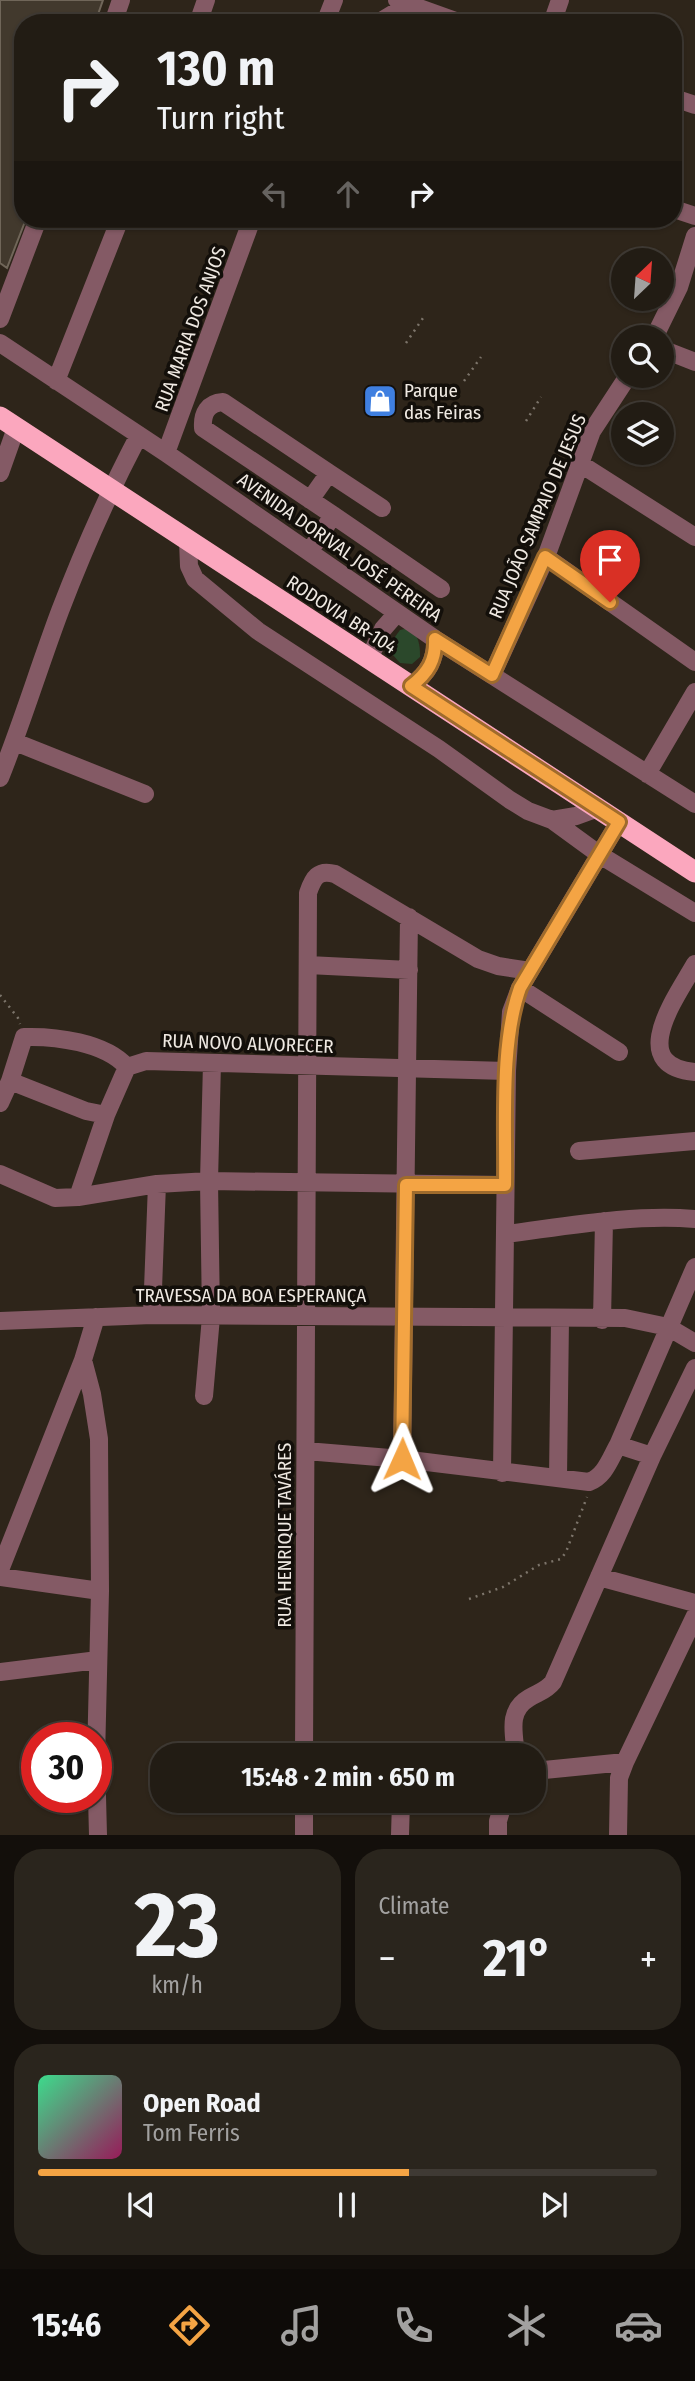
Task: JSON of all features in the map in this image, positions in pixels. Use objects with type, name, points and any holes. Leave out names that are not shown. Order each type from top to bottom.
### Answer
[{"type":"highway","name":"RODOVIA BR-104","points":[[8,422],[695,872]]},
{"type":"street","points":[[389,14],[403,2],[436,14]]},
{"type":"street","points":[[0,319],[35,228]]},
{"type":"street","points":[[56,381],[116,228]]},
{"type":"street","name":"RUA MARIA DOS ANJOS","points":[[166,453],[249,228]]},
{"type":"street","points":[[660,325],[679,287],[695,236]]},
{"type":"street","name":"AVENIDA DORIVAL JOSÉ PEREIRA","points":[[0,343],[166,453],[435,639],[695,804]]},
{"type":"street","points":[[674,354],[695,362]]},
{"type":"street","name":"RUA JOÃO SAMPAIO DE JESUS","points":[[492,675],[545,557],[592,431],[620,388]]},
{"type":"street","points":[[382,508],[223,402],[215,402],[204,415],[203,428],[441,589]]},
{"type":"street","points":[[0,474],[8,422]]},
{"type":"street","points":[[0,778],[60,612],[110,489],[138,435]]},
{"type":"street","points":[[579,463],[695,537]]},
{"type":"street","points":[[310,500],[329,473]]},
{"type":"street","points":[[310,551],[333,515]]},
{"type":"street","points":[[188,541],[189,566],[195,579],[258,631],[439,749],[510,800],[528,811],[552,820],[600,855],[695,913]]},
{"type":"street","points":[[545,557],[695,662]]},
{"type":"street","points":[[369,659],[383,629],[397,613]]},
{"type":"street","points":[[411,686],[430,666],[436,654],[435,639]]},
{"type":"street","points":[[647,774],[695,692]]},
{"type":"street","points":[[15,742],[145,794]]},
{"type":"street","points":[[552,820],[576,816],[598,808]]},
{"type":"street","points":[[502,1473],[507,1071],[511,1012],[520,988],[619,822]]},
{"type":"street","name":"RUA HENRIQUE TAVÁRES","points":[[304,1743],[308,893],[316,876],[321,873],[335,874],[409,917]]},
{"type":"street","points":[[409,917],[478,959],[498,966],[530,971]]},
{"type":"street","points":[[402,1459],[409,917]]},
{"type":"street","points":[[695,964],[665,1017],[659,1046],[662,1057],[669,1065],[676,1070],[695,1072]]},
{"type":"street","points":[[308,965],[409,970]]},
{"type":"street","points":[[520,988],[619,1052]]},
{"type":"street","points":[[0,1103],[24,1037],[55,1036],[111,1055],[120,1059],[127,1067],[106,1115],[78,1197]]},
{"type":"street","name":"RUA NOVO ALVORECER","points":[[127,1067],[146,1061],[507,1071]]},
{"type":"street","points":[[204,1396],[211,1317],[209,1181],[212,1063]]},
{"type":"street","points":[[10,1080],[86,1111],[106,1115]]},
{"type":"street","points":[[579,1151],[695,1141]]},
{"type":"street","points":[[0,1174],[55,1198],[78,1197],[157,1184],[209,1181],[505,1185]]},
{"type":"street","points":[[152,1315],[157,1184]]},
{"type":"street","points":[[506,1234],[604,1221],[660,1217],[695,1219]]},
{"type":"street","points":[[603,1320],[604,1221]]},
{"type":"street","points":[[306,1451],[402,1459],[502,1473],[594,1480],[603,1471],[618,1445],[695,1267]]},
{"type":"street","name":"TRAVESSA DA BOA ESPERANÇA","points":[[0,1321],[152,1315],[603,1320],[625,1318],[668,1327],[695,1343]]},
{"type":"street","points":[[0,1570],[83,1360],[96,1317]]},
{"type":"street","points":[[558,1478],[560,1319]]},
{"type":"street","points":[[83,1360],[99,1439],[97,1835]]},
{"type":"street","points":[[515,1743],[513,1716],[516,1708],[528,1698],[547,1690],[553,1682],[653,1454],[695,1368]]},
{"type":"street","points":[[618,1445],[653,1454]]},
{"type":"street","points":[[0,1577],[100,1591]]},
{"type":"street","points":[[598,1577],[695,1603]]},
{"type":"street","points":[[618,1835],[619,1778],[695,1616]]},
{"type":"street","points":[[0,1672],[98,1660]]},
{"type":"street","points":[[546,1770],[625,1762]]},
{"type":"street","points":[[304,1813],[304,1835]]},
{"type":"street","points":[[400,1835],[401,1813]]},
{"type":"street","points":[[498,1835],[500,1813]]},
{"type":"path","points":[[406,343],[423,318]]},
{"type":"path","points":[[464,381],[481,357]]},
{"type":"path","points":[[526,421],[541,397]]},
{"type":"path","points":[[0,995],[18,1017],[24,1037]]},
{"type":"path","points":[[469,1599],[503,1587],[539,1565],[561,1559],[594,1480]]},
{"type":"green space","points":[[409,628],[418,641],[420,657],[412,664],[400,663],[392,654],[392,641],[400,630]]},
{"type":"building","points":[[0,0],[103,0],[98,14],[14,14],[14,228],[23,228],[7,268],[0,263]]},
{"type":"place","name":"Parque das Feiras","points":[[380,401]]},
{"type":"route","points":[[402,1459],[406,1185],[505,1185],[511,1012],[520,988],[619,822],[411,686],[430,666],[436,654],[435,639],[492,675],[545,557],[610,602]]}]
